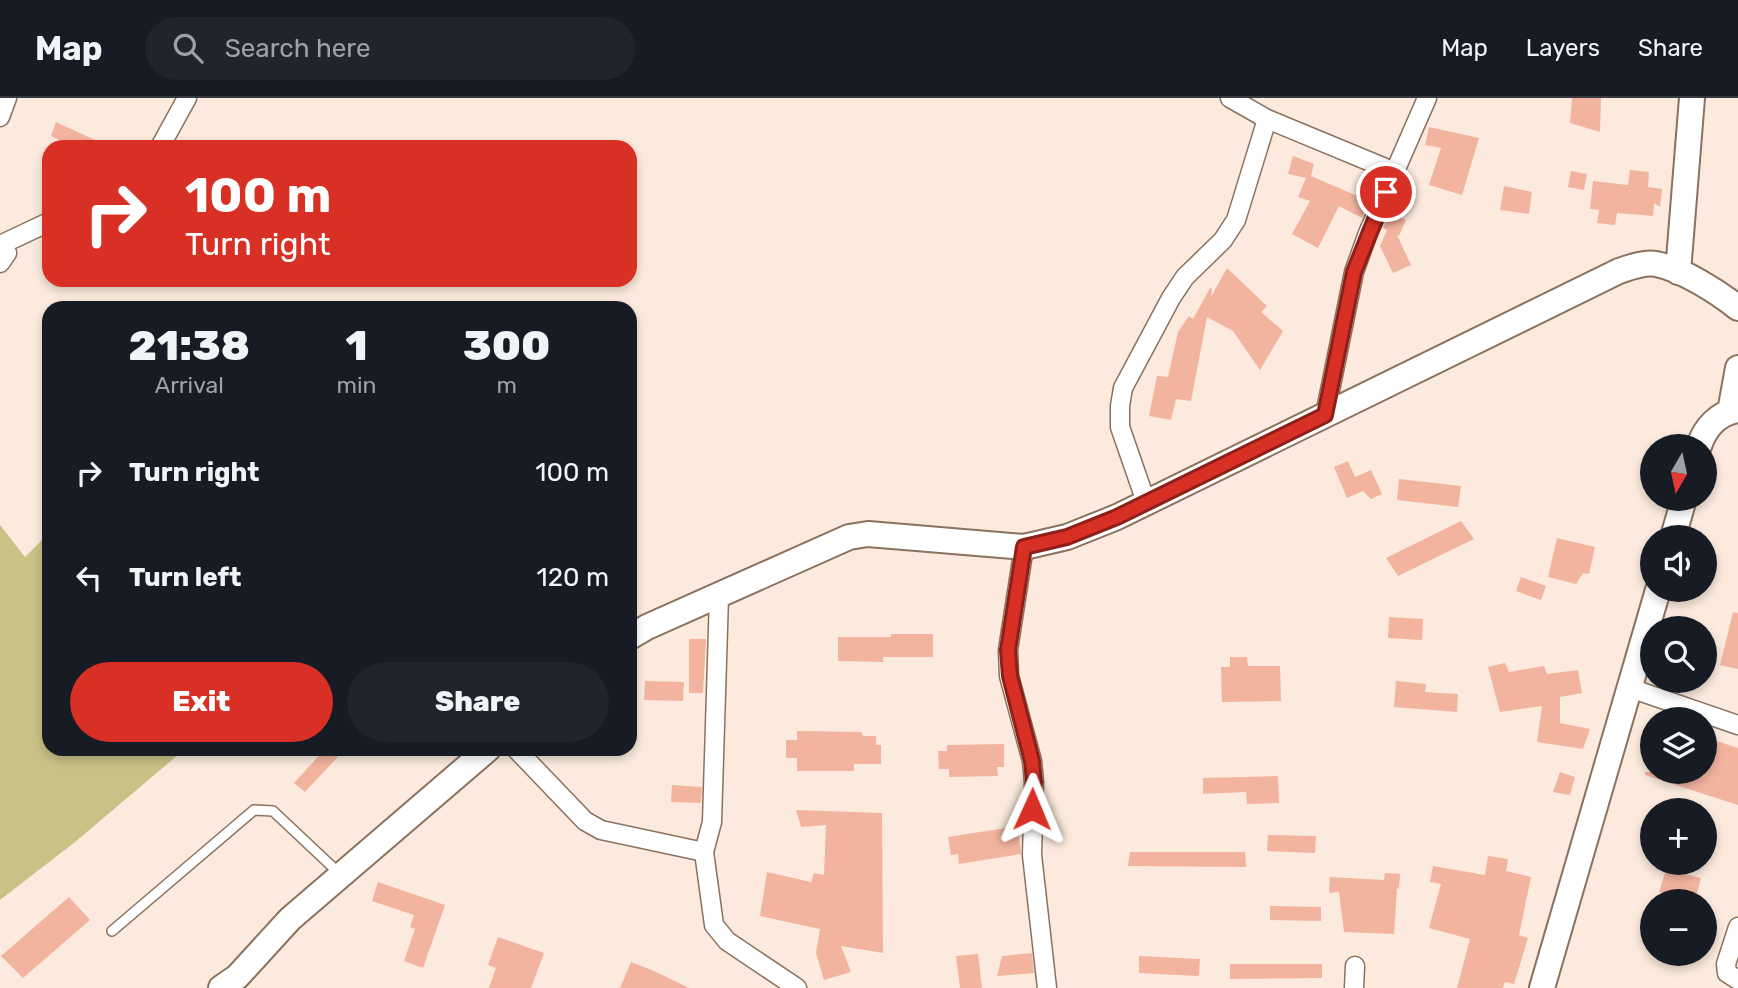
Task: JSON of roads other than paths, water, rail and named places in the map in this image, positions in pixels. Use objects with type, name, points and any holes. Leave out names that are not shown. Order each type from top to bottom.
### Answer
[{"type":"street","points":[[0,117],[7,98]]},
{"type":"street","points":[[164,140],[187,98]]},
{"type":"street","points":[[1230,98],[1267,119],[1395,172]]},
{"type":"street","points":[[1325,415],[1354,272],[1427,98]]},
{"type":"street","points":[[1678,272],[1692,98]]},
{"type":"street","points":[[1146,502],[1120,427],[1120,406],[1124,388],[1171,298],[1185,277],[1223,240],[1236,220],[1267,119]]},
{"type":"street","points":[[0,262],[7,253],[0,245],[42,225]]},
{"type":"street","points":[[637,633],[815,551],[858,536],[868,534],[1024,547],[1067,537],[1146,502],[1619,271],[1638,265],[1656,264],[1678,272],[1723,296],[1738,308]]},
{"type":"street","points":[[1704,434],[1706,429],[1734,411],[1738,368]]},
{"type":"street","points":[[1024,547],[1008,650],[1010,676],[1032,761],[1032,855],[1047,988]]},
{"type":"street","points":[[719,596],[712,822],[704,852],[714,925],[727,941],[797,988]]},
{"type":"street","points":[[1542,988],[1655,602]]},
{"type":"street","points":[[1630,688],[1738,725]]},
{"type":"street","points":[[221,988],[237,977],[290,919],[480,756]]},
{"type":"street","points":[[523,756],[585,821],[601,830],[704,852]]},
{"type":"street","points":[[1738,927],[1726,964],[1727,973],[1738,980]]},
{"type":"street","points":[[1354,988],[1355,966]]},
{"type":"lane","points":[[112,931],[254,810],[273,811],[341,875]]}]
